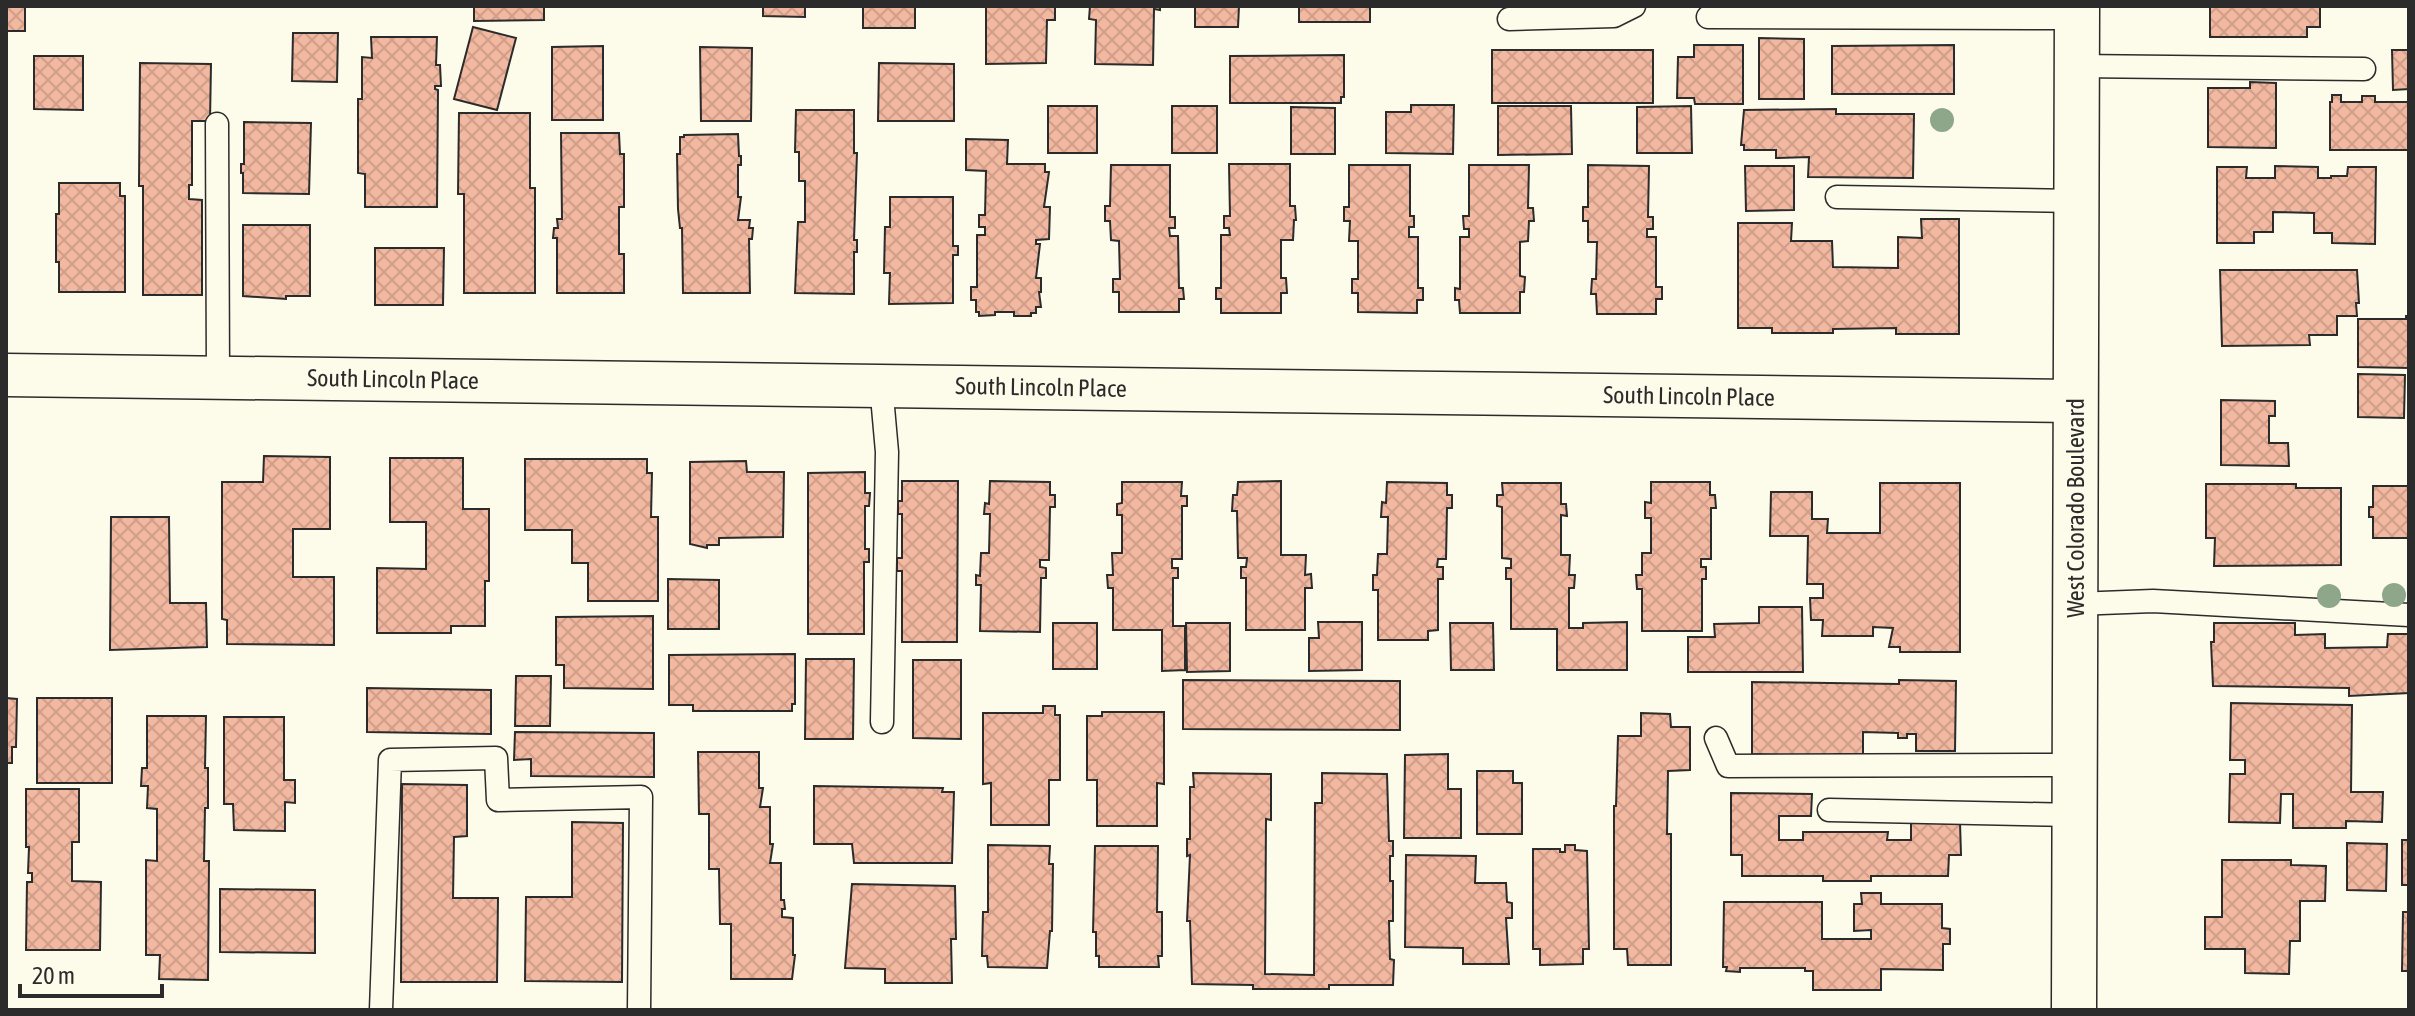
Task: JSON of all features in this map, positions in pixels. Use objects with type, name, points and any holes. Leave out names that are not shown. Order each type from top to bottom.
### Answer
[{"type":"street","name":"West Colorado Boulevard","points":[[2074,1010],[2076,12]]},
{"type":"street","name":"South Lincoln Place","points":[[6,375],[2075,401]]},
{"type":"lane","points":[[1509,19],[1614,16],[1634,6]]},
{"type":"lane","points":[[1708,17],[2076,12]]},
{"type":"lane","points":[[2076,66],[2364,69]]},
{"type":"lane","points":[[217,124],[218,376]]},
{"type":"lane","points":[[1837,197],[2075,201]]},
{"type":"lane","points":[[881,385],[887,452],[882,722]]},
{"type":"lane","points":[[2075,604],[2153,601],[2409,615]]},
{"type":"lane","points":[[1716,738],[1728,766],[2074,765]]},
{"type":"lane","points":[[381,1010],[390,760],[496,758],[498,800],[641,797],[639,1010]]},
{"type":"lane","points":[[1829,810],[2075,815]]},
{"type":"building","points":[[6,6],[25,6],[25,31],[6,31]]},
{"type":"building","points":[[474,6],[544,6],[544,20],[474,21]]},
{"type":"building","points":[[763,6],[805,6],[805,17],[763,16]]},
{"type":"building","points":[[863,6],[915,6],[915,28],[863,28]]},
{"type":"building","points":[[986,6],[1055,6],[1055,20],[1047,20],[1046,63],[986,64]]},
{"type":"building","points":[[1090,6],[1160,6],[1160,10],[1154,9],[1153,65],[1095,64],[1096,20],[1089,19]]},
{"type":"building","points":[[1195,6],[1239,6],[1238,27],[1195,27]]},
{"type":"building","points":[[1299,6],[1370,6],[1370,22],[1299,22]]},
{"type":"building","points":[[2210,6],[2320,6],[2320,27],[2307,27],[2307,37],[2210,37]]},
{"type":"building","points":[[473,27],[516,38],[497,110],[454,99]]},
{"type":"building","points":[[293,33],[338,33],[337,82],[292,81]]},
{"type":"building","points":[[371,37],[437,37],[436,65],[440,65],[441,86],[435,86],[438,90],[437,207],[365,207],[365,174],[358,173],[358,99],[362,99],[362,57],[372,58]]},
{"type":"building","points":[[1759,38],[1804,39],[1804,99],[1759,99]]},
{"type":"building","points":[[1694,45],[1743,45],[1743,104],[1695,104],[1694,98],[1677,98],[1678,57],[1694,57]]},
{"type":"building","points":[[1954,45],[1954,94],[1832,94],[1832,46]]},
{"type":"building","points":[[603,46],[603,120],[552,120],[552,47]]},
{"type":"building","points":[[700,47],[752,48],[751,121],[701,121]]},
{"type":"building","points":[[1492,50],[1653,50],[1653,103],[1492,103]]},
{"type":"building","points":[[2392,50],[2409,50],[2409,89],[2393,90]]},
{"type":"building","points":[[1344,55],[1344,97],[1341,97],[1341,103],[1230,103],[1230,56]]},
{"type":"building","points":[[34,56],[83,56],[83,110],[34,109]]},
{"type":"building","points":[[140,63],[211,64],[210,121],[192,121],[192,185],[189,185],[189,199],[202,200],[202,295],[143,295],[143,186],[139,186]]},
{"type":"building","points":[[879,63],[954,64],[954,121],[878,121]]},
{"type":"building","points":[[2250,82],[2276,83],[2276,148],[2208,147],[2208,88],[2250,88]]},
{"type":"building","points":[[2332,95],[2341,95],[2341,102],[2362,102],[2362,96],[2375,96],[2375,102],[2409,102],[2409,150],[2330,150]]},
{"type":"building","points":[[1411,105],[1454,105],[1453,154],[1386,153],[1386,112],[1411,112]]},
{"type":"building","points":[[1048,106],[1097,106],[1097,153],[1048,153]]},
{"type":"building","points":[[1172,106],[1217,106],[1217,153],[1172,153]]},
{"type":"building","points":[[1498,106],[1571,106],[1572,154],[1498,155]]},
{"type":"building","points":[[1691,106],[1692,153],[1637,153],[1637,107]]},
{"type":"building","points":[[1291,107],[1335,108],[1335,154],[1291,154]]},
{"type":"building","points":[[1836,109],[1836,114],[1914,114],[1913,178],[1808,177],[1809,157],[1776,158],[1776,150],[1744,150],[1744,145],[1741,145],[1744,110]]},
{"type":"building","points":[[796,110],[854,110],[854,153],[857,153],[854,240],[857,240],[857,252],[854,252],[854,294],[795,293],[798,222],[805,222],[805,181],[799,181],[799,152],[795,152]]},
{"type":"building","points":[[459,113],[530,113],[530,188],[535,188],[535,293],[464,293],[464,194],[458,194]]},
{"type":"building","points":[[244,122],[311,123],[309,194],[243,193],[241,164],[244,164]]},
{"type":"building","points":[[561,133],[619,133],[620,154],[624,154],[624,207],[619,207],[619,254],[624,254],[624,293],[557,293],[557,238],[553,238],[554,228],[558,228],[557,219],[562,219]]},
{"type":"building","points":[[738,134],[741,165],[738,165],[738,197],[741,197],[738,220],[750,220],[749,228],[753,228],[752,239],[749,239],[750,293],[683,293],[682,228],[678,209],[677,154],[680,154],[680,137]]},
{"type":"building","points":[[966,139],[1008,140],[1007,164],[1045,164],[1045,172],[1049,172],[1044,207],[1050,207],[1049,239],[1036,240],[1036,244],[1040,244],[1036,278],[1041,278],[1041,307],[1036,307],[1036,313],[1031,313],[1031,316],[995,312],[995,315],[979,316],[976,300],[971,300],[971,287],[977,287],[977,235],[985,235],[985,227],[979,227],[979,215],[985,215],[986,171],[966,170]]},
{"type":"building","points":[[1229,164],[1290,164],[1290,206],[1295,206],[1296,220],[1293,240],[1281,240],[1281,278],[1286,278],[1287,293],[1281,293],[1281,313],[1221,313],[1221,299],[1216,299],[1216,288],[1221,288],[1221,235],[1230,235],[1229,228],[1224,228],[1224,216],[1230,216]]},
{"type":"building","points":[[1111,165],[1170,165],[1170,217],[1175,217],[1175,228],[1169,228],[1170,236],[1178,236],[1179,288],[1183,288],[1184,299],[1179,299],[1179,312],[1119,312],[1119,292],[1113,292],[1113,279],[1120,279],[1119,241],[1111,240],[1110,221],[1105,221],[1105,206],[1110,206]]},
{"type":"building","points":[[1349,165],[1410,165],[1410,216],[1414,216],[1414,227],[1409,227],[1409,237],[1418,237],[1418,288],[1423,288],[1423,300],[1417,300],[1417,313],[1358,312],[1358,293],[1352,293],[1352,279],[1358,279],[1358,241],[1349,241],[1350,221],[1344,221],[1344,207],[1349,207]]},
{"type":"building","points":[[1469,165],[1529,165],[1528,208],[1533,208],[1534,221],[1529,221],[1528,241],[1520,242],[1520,276],[1525,277],[1524,292],[1520,292],[1520,313],[1460,313],[1459,300],[1455,300],[1455,288],[1460,289],[1460,237],[1469,237],[1469,229],[1464,229],[1463,216],[1469,216]]},
{"type":"building","points":[[1588,165],[1649,166],[1648,217],[1653,217],[1653,229],[1647,229],[1647,237],[1656,237],[1656,287],[1662,287],[1662,299],[1656,299],[1656,314],[1597,314],[1596,294],[1591,294],[1592,279],[1596,279],[1597,242],[1588,242],[1588,221],[1583,221],[1583,207],[1588,207]]},
{"type":"building","points":[[1745,166],[1794,166],[1794,210],[1746,211]]},
{"type":"building","points":[[2275,166],[2318,167],[2318,178],[2347,176],[2348,167],[2376,167],[2375,244],[2332,243],[2332,233],[2314,233],[2314,213],[2273,212],[2273,232],[2254,232],[2254,243],[2217,243],[2217,167],[2247,167],[2246,178],[2275,178]]},
{"type":"building","points":[[59,183],[120,183],[120,196],[125,196],[125,292],[59,292],[56,214],[59,214]]},
{"type":"building","points":[[890,197],[953,197],[953,246],[958,246],[958,255],[953,255],[953,303],[889,304],[890,273],[884,273],[885,227],[890,227]]},
{"type":"building","points":[[1921,219],[1959,219],[1959,334],[1896,334],[1896,328],[1833,329],[1833,333],[1772,333],[1772,328],[1738,328],[1738,223],[1792,223],[1791,241],[1832,241],[1833,267],[1898,268],[1898,237],[1922,238]]},
{"type":"building","points":[[243,225],[310,225],[310,296],[286,296],[286,299],[243,296]]},
{"type":"building","points":[[375,248],[444,248],[443,305],[375,305]]},
{"type":"building","points":[[2220,270],[2357,270],[2357,316],[2337,316],[2337,335],[2309,335],[2310,345],[2222,346]]},
{"type":"building","points":[[2409,316],[2409,368],[2358,367],[2358,319],[2406,319]]},
{"type":"building","points":[[2358,374],[2405,375],[2404,418],[2358,417]]},
{"type":"building","points":[[2221,400],[2275,401],[2275,416],[2269,416],[2269,443],[2288,443],[2289,466],[2221,465]]},
{"type":"building","points":[[264,456],[330,457],[330,529],[293,529],[293,577],[334,577],[334,645],[227,644],[227,620],[222,619],[222,482],[263,482]]},
{"type":"building","points":[[390,458],[463,458],[463,509],[489,509],[489,581],[485,581],[485,626],[451,626],[451,633],[377,633],[377,568],[426,569],[426,522],[390,522]]},
{"type":"building","points":[[525,459],[647,459],[647,473],[652,473],[651,517],[658,517],[658,601],[588,601],[588,563],[572,563],[572,530],[525,530]]},
{"type":"building","points":[[746,461],[747,472],[784,472],[783,537],[719,538],[719,545],[707,545],[707,548],[690,544],[690,462]]},
{"type":"building","points":[[865,472],[865,493],[870,493],[869,506],[865,506],[865,549],[869,549],[869,562],[864,562],[864,634],[808,634],[808,473]]},
{"type":"building","points":[[902,481],[958,481],[957,642],[902,642],[902,571],[897,571],[897,558],[902,558],[902,514],[898,514],[898,501],[902,501]]},
{"type":"building","points":[[990,481],[1050,482],[1050,495],[1055,495],[1055,507],[1050,507],[1049,560],[1040,560],[1040,567],[1046,568],[1046,578],[1041,578],[1040,632],[980,631],[981,585],[976,585],[976,575],[980,576],[981,553],[989,553],[990,514],[984,514],[985,503],[989,504]]},
{"type":"building","points":[[1281,481],[1281,555],[1306,555],[1305,575],[1311,574],[1312,588],[1305,588],[1305,630],[1246,630],[1246,578],[1241,578],[1241,567],[1246,567],[1247,558],[1238,558],[1237,511],[1232,511],[1233,495],[1237,495],[1238,482]]},
{"type":"building","points":[[1122,482],[1182,482],[1181,496],[1187,496],[1187,506],[1182,506],[1182,559],[1172,559],[1172,568],[1178,568],[1178,578],[1173,578],[1173,626],[1185,626],[1185,670],[1162,671],[1162,630],[1113,630],[1113,588],[1108,588],[1107,575],[1113,575],[1112,553],[1122,553],[1122,515],[1117,515],[1117,504],[1122,503]]},
{"type":"building","points":[[1387,482],[1447,483],[1447,495],[1452,495],[1452,508],[1447,508],[1446,559],[1438,559],[1437,567],[1443,567],[1443,579],[1438,579],[1438,630],[1428,631],[1428,640],[1378,640],[1378,590],[1373,590],[1373,575],[1377,575],[1378,554],[1387,554],[1388,517],[1381,517],[1382,502],[1386,503]]},
{"type":"building","points":[[1651,482],[1710,482],[1710,495],[1715,495],[1716,508],[1711,508],[1711,559],[1701,559],[1701,567],[1706,567],[1706,579],[1702,579],[1702,631],[1642,631],[1642,589],[1637,589],[1636,575],[1642,575],[1642,553],[1651,553],[1651,518],[1645,518],[1645,502],[1651,503]]},
{"type":"building","points":[[1502,483],[1561,483],[1561,504],[1566,504],[1567,516],[1561,515],[1561,555],[1570,555],[1569,575],[1575,575],[1574,588],[1569,588],[1569,628],[1583,628],[1583,623],[1627,622],[1627,670],[1557,670],[1557,629],[1511,629],[1511,579],[1506,579],[1506,568],[1511,568],[1511,559],[1502,558],[1502,507],[1497,506],[1497,495],[1503,495]]},
{"type":"building","points":[[1880,483],[1960,483],[1960,652],[1900,652],[1900,647],[1889,647],[1893,628],[1873,627],[1873,636],[1822,636],[1823,620],[1811,620],[1810,598],[1823,598],[1823,584],[1807,584],[1808,536],[1770,536],[1771,492],[1812,492],[1812,519],[1828,519],[1827,533],[1880,533]]},
{"type":"building","points":[[2206,484],[2296,484],[2296,488],[2341,488],[2341,565],[2214,566],[2215,538],[2206,538]]},
{"type":"building","points":[[2373,486],[2409,486],[2409,538],[2373,538],[2373,517],[2369,517],[2369,507],[2373,507]]},
{"type":"building","points":[[111,517],[169,517],[170,603],[206,603],[207,647],[110,650]]},
{"type":"building","points":[[668,579],[719,580],[719,629],[668,629]]},
{"type":"building","points":[[1759,607],[1802,607],[1803,672],[1688,672],[1688,637],[1715,637],[1714,624],[1759,623]]},
{"type":"building","points":[[653,616],[653,689],[564,688],[564,665],[556,665],[556,617]]},
{"type":"building","points":[[1318,622],[1362,622],[1362,670],[1309,671],[1309,638],[1319,638]]},
{"type":"building","points":[[1053,623],[1097,623],[1097,669],[1053,669]]},
{"type":"building","points":[[1186,623],[1230,623],[1230,671],[1187,672]]},
{"type":"building","points":[[1450,623],[1493,623],[1494,670],[1451,670]]},
{"type":"building","points":[[2214,623],[2295,623],[2295,635],[2325,634],[2325,648],[2387,647],[2388,634],[2408,634],[2409,631],[2409,693],[2349,696],[2349,688],[2213,686],[2211,642],[2214,642]]},
{"type":"building","points":[[795,654],[795,704],[792,704],[792,711],[693,711],[693,705],[669,705],[669,655]]},
{"type":"building","points":[[806,659],[854,659],[853,739],[805,739]]},
{"type":"building","points":[[913,660],[961,660],[961,739],[913,738]]},
{"type":"building","points":[[516,676],[551,676],[550,726],[515,726]]},
{"type":"building","points":[[1183,680],[1400,681],[1400,730],[1183,729]]},
{"type":"building","points":[[1899,680],[1956,681],[1955,751],[1916,751],[1916,734],[1898,738],[1898,733],[1863,732],[1863,754],[1835,754],[1835,757],[1752,754],[1752,682],[1899,684]]},
{"type":"building","points":[[367,688],[491,690],[491,734],[367,732]]},
{"type":"building","points":[[6,698],[17,699],[16,747],[12,747],[12,763],[6,763]]},
{"type":"building","points":[[37,698],[112,698],[112,783],[37,783]]},
{"type":"building","points":[[2231,703],[2352,705],[2351,792],[2383,792],[2382,822],[2346,821],[2346,828],[2293,828],[2293,794],[2281,794],[2280,823],[2229,822],[2230,774],[2245,774],[2245,760],[2230,760]]},
{"type":"building","points":[[1043,706],[1055,706],[1055,715],[1060,715],[1060,780],[1049,780],[1049,825],[991,825],[991,783],[983,784],[983,713],[1043,713]]},
{"type":"building","points":[[1102,712],[1164,712],[1164,784],[1157,783],[1157,826],[1097,826],[1097,780],[1087,780],[1087,716],[1102,716]]},
{"type":"building","points":[[1641,713],[1670,714],[1671,727],[1690,727],[1690,770],[1668,771],[1671,965],[1628,965],[1627,949],[1614,949],[1614,806],[1618,736],[1641,736]]},
{"type":"building","points":[[147,716],[206,716],[208,808],[205,808],[204,861],[209,861],[208,980],[159,979],[160,955],[146,955],[146,860],[157,861],[157,809],[147,808],[148,786],[141,786],[142,768],[147,768]]},
{"type":"building","points":[[224,717],[284,717],[284,780],[295,780],[295,803],[285,802],[285,831],[234,830],[233,804],[224,804]]},
{"type":"building","points":[[515,732],[654,733],[654,777],[531,776],[531,759],[514,760]]},
{"type":"building","points":[[698,752],[759,752],[759,788],[763,788],[760,807],[770,807],[770,844],[773,844],[770,863],[781,863],[781,900],[784,900],[785,909],[782,909],[782,917],[793,918],[795,955],[792,979],[731,979],[731,924],[720,924],[719,869],[709,869],[709,814],[699,814]]},
{"type":"building","points":[[1448,754],[1448,789],[1461,789],[1461,838],[1404,838],[1405,755]]},
{"type":"building","points":[[1477,771],[1513,771],[1513,783],[1522,783],[1522,834],[1477,834]]},
{"type":"building","points":[[1193,773],[1271,774],[1271,820],[1266,819],[1265,974],[1314,975],[1315,803],[1322,803],[1322,773],[1387,774],[1389,841],[1393,841],[1390,881],[1393,881],[1393,921],[1389,921],[1390,959],[1394,960],[1393,985],[1253,989],[1253,985],[1192,984],[1190,921],[1187,921],[1190,855],[1187,856],[1187,839],[1190,839]]},
{"type":"building","points":[[402,784],[467,785],[467,836],[454,837],[453,898],[498,898],[497,982],[401,982]]},
{"type":"building","points":[[814,786],[943,788],[942,792],[954,792],[952,863],[854,863],[852,844],[814,844]]},
{"type":"building","points":[[26,789],[79,789],[79,842],[72,842],[72,881],[101,882],[100,950],[26,950],[27,882],[32,882],[32,873],[28,873],[29,847],[26,847]]},
{"type":"building","points":[[1731,793],[1812,794],[1811,816],[1779,816],[1779,840],[1803,840],[1803,832],[1888,832],[1887,840],[1911,840],[1911,823],[1960,823],[1961,855],[1949,855],[1948,876],[1871,876],[1871,881],[1823,881],[1823,876],[1742,876],[1742,855],[1731,855]]},
{"type":"building","points":[[572,822],[623,823],[622,982],[525,981],[526,897],[572,897]]},
{"type":"building","points":[[2402,840],[2409,840],[2409,885],[2402,885]]},
{"type":"building","points":[[2347,843],[2387,844],[2386,891],[2347,890]]},
{"type":"building","points":[[988,845],[1050,846],[1049,864],[1053,864],[1052,931],[1047,968],[988,967],[987,956],[982,956],[983,912],[988,912]]},
{"type":"building","points":[[1565,845],[1575,845],[1575,850],[1587,851],[1589,949],[1583,949],[1583,964],[1540,965],[1540,949],[1533,949],[1533,849],[1560,849],[1560,852],[1565,852]]},
{"type":"building","points":[[1095,846],[1158,846],[1157,912],[1162,912],[1159,967],[1099,967],[1096,932],[1093,932]]},
{"type":"building","points":[[1406,855],[1476,856],[1475,883],[1506,883],[1507,902],[1512,903],[1512,918],[1506,918],[1509,964],[1463,964],[1463,948],[1405,947]]},
{"type":"building","points":[[2222,860],[2291,860],[2291,865],[2326,866],[2325,901],[2300,901],[2300,941],[2290,941],[2289,974],[2245,973],[2245,949],[2205,949],[2205,917],[2222,917]]},
{"type":"building","points":[[852,884],[955,886],[956,939],[951,939],[952,983],[885,983],[885,969],[845,968]]},
{"type":"building","points":[[220,889],[315,890],[315,953],[220,952]]},
{"type":"building","points":[[1861,893],[1881,893],[1881,904],[1942,904],[1942,928],[1950,929],[1950,944],[1943,944],[1943,970],[1881,969],[1881,990],[1813,990],[1813,971],[1805,971],[1805,968],[1740,968],[1740,972],[1726,971],[1727,967],[1723,967],[1724,902],[1822,902],[1822,939],[1871,939],[1871,930],[1854,931],[1854,904],[1862,904]]},
{"type":"building","points":[[2403,912],[2409,912],[2409,971],[2402,971]]}]
